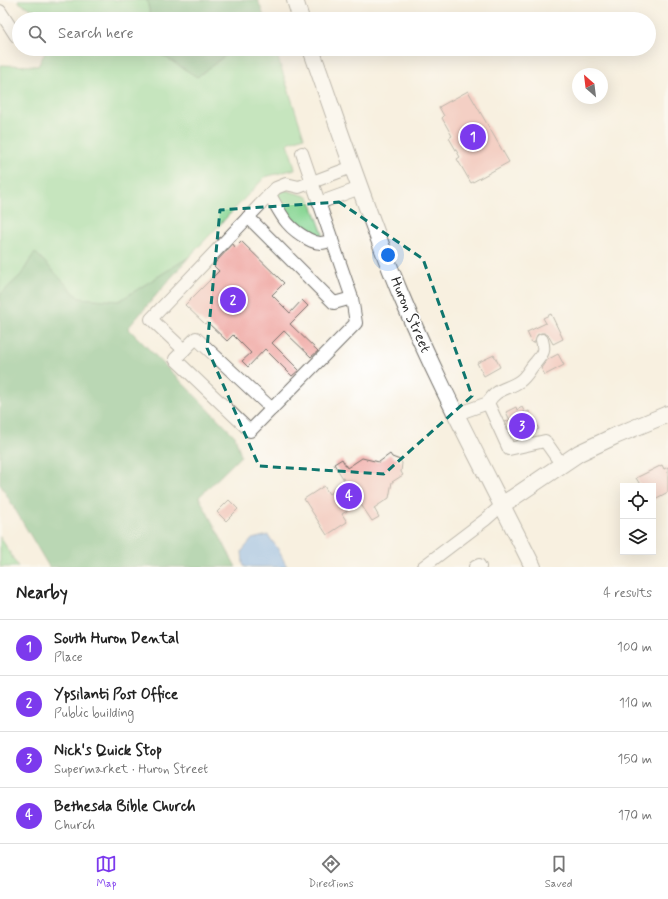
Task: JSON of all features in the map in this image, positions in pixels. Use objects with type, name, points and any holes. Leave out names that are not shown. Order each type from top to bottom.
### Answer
[{"type":"main road","points":[[295,0],[299,12]]},
{"type":"main road","name":"Huron Street","points":[[314,56],[352,167],[400,292],[428,357],[533,567]]},
{"type":"main road","points":[[502,505],[579,453],[668,414]]},
{"type":"street","points":[[0,11],[12,30]]},
{"type":"street","points":[[272,409],[196,338],[175,359],[250,431],[272,409],[356,323],[352,298],[302,153]]},
{"type":"street","points":[[184,350],[151,319],[276,188],[286,184],[299,187],[352,167]]},
{"type":"street","points":[[319,203],[360,188]]},
{"type":"street","points":[[270,194],[284,219],[295,232],[316,244],[332,240]]},
{"type":"street","points":[[248,217],[334,303],[352,298]]},
{"type":"street","points":[[457,414],[488,403],[496,392],[521,380],[542,354],[544,347],[542,340]]},
{"type":"street","points":[[488,403],[509,449],[545,441],[562,465]]},
{"type":"street","points":[[423,567],[485,520],[502,505]]},
{"type":"street","points":[[475,567],[479,565],[480,567]]},
{"type":"highlighted area","points":[[339,202],[423,259],[472,396],[384,474],[259,466],[207,348],[220,210]]},
{"type":"green space","points":[[18,0],[147,0],[150,12],[38,12],[20,3]]},
{"type":"green space","points":[[147,0],[258,0],[262,12],[150,12]]},
{"type":"green space","points":[[43,56],[164,56],[197,77],[225,56],[277,56],[304,137],[288,143],[295,169],[265,177],[189,257],[119,301],[79,298],[35,252],[21,275],[0,295],[0,65],[38,66]]},
{"type":"green space","points":[[164,56],[225,56],[197,77]]},
{"type":"green space","points":[[282,189],[306,196],[310,199],[323,234],[321,237],[318,238],[317,233],[299,225],[293,220],[289,222],[276,195]]},
{"type":"green space","points":[[35,252],[79,298],[119,301],[189,257],[128,328],[235,436],[241,456],[199,497],[236,567],[49,567],[0,484],[0,295],[21,275]]},
{"type":"green space","points":[[0,536],[18,567],[0,567]]},
{"type":"water","points":[[268,535],[278,549],[287,567],[245,567],[243,564],[242,551],[252,539]]},
{"type":"building","points":[[468,91],[509,162],[471,183],[457,159],[460,157],[449,138],[452,136],[442,118],[444,116],[439,107]]},
{"type":"building","points":[[241,241],[284,283],[272,295],[290,313],[302,300],[308,306],[290,324],[318,351],[311,357],[284,331],[272,343],[299,370],[292,376],[265,349],[248,367],[242,361],[251,353],[233,335],[227,341],[207,322],[205,324],[185,305],[219,271],[213,265],[233,244],[235,247]]},
{"type":"building","points":[[551,314],[563,339],[553,344],[548,335],[541,333],[537,335],[535,342],[532,343],[527,332],[546,323],[543,318]]},
{"type":"building","points":[[558,354],[564,365],[545,375],[541,368],[547,360]]},
{"type":"building","points":[[494,355],[500,367],[484,376],[477,363]]},
{"type":"building","points":[[516,407],[517,410],[522,407],[525,413],[529,411],[539,429],[520,439],[516,431],[511,434],[505,422],[510,420],[506,412]]},
{"type":"building","points":[[390,454],[402,463],[401,472],[403,475],[392,482],[389,498],[374,508],[379,517],[372,521],[360,503],[342,514],[347,522],[327,535],[304,499],[324,486],[329,494],[346,483],[334,464],[342,459],[347,468],[362,458],[379,462]]},
{"type":"building","points":[[662,465],[664,469],[668,467],[668,492],[656,498],[656,483],[639,483],[636,478]]},
{"type":"building","points":[[229,500],[238,509],[226,521],[217,512]]},
{"type":"place","name":"South Huron Dental","points":[[473,137]]},
{"type":"place","name":"Ypsilanti Post Office","points":[[233,300]]},
{"type":"place","name":"Nick's Quick Stop","points":[[522,426]]},
{"type":"place","name":"Bethesda Bible Church","points":[[349,496]]}]
